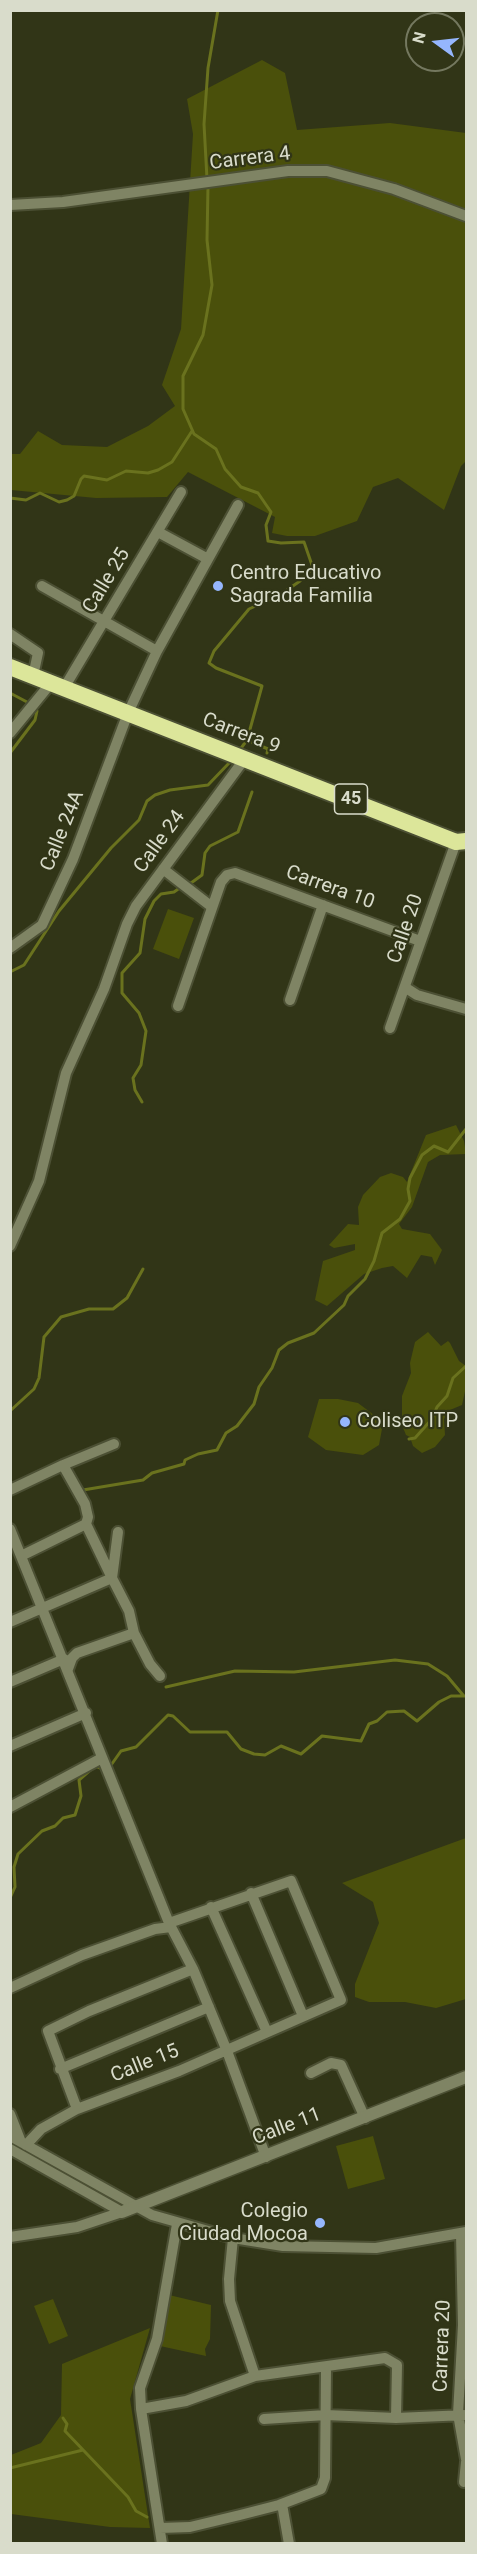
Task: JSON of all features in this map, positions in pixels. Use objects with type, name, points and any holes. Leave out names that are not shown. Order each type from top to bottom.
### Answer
[{"type":"highway","name":"Carrera 9","points":[[10,667],[246,757],[463,845]]},
{"type":"street","name":"Carrera 4","points":[[10,205],[288,171],[327,171],[394,189],[466,216]]},
{"type":"street","name":"Calle 25","points":[[11,733],[58,686],[104,621],[181,492]]},
{"type":"street","points":[[128,713],[157,651],[238,505]]},
{"type":"street","points":[[158,532],[208,559]]},
{"type":"street","points":[[42,586],[157,651]]},
{"type":"street","points":[[10,634],[38,653],[33,676]]},
{"type":"street","name":"Calle 24A","points":[[10,948],[42,925],[73,859],[128,713]]},
{"type":"street","name":"Calle 24","points":[[10,1246],[39,1181],[66,1073],[104,989],[114,955],[136,906],[246,757]]},
{"type":"street","name":"Calle 20","points":[[390,1028],[420,941],[463,845]]},
{"type":"street","points":[[163,869],[212,908],[178,1006]]},
{"type":"street","name":"Carrera 10","points":[[212,908],[221,882],[227,875],[235,873],[420,941]]},
{"type":"street","points":[[290,1000],[323,905]]},
{"type":"street","points":[[406,987],[417,995],[466,1009]]},
{"type":"street","points":[[10,1490],[114,1444]]},
{"type":"street","points":[[63,1465],[85,1503],[88,1517],[86,1524],[129,1611],[134,1633],[150,1664],[160,1676]]},
{"type":"street","points":[[21,1556],[86,1524]]},
{"type":"street","points":[[10,1529],[170,1925],[193,1968],[227,2051],[266,2157]]},
{"type":"street","points":[[112,1578],[118,1532]]},
{"type":"street","points":[[10,1622],[112,1578]]},
{"type":"street","points":[[10,1682],[66,1664],[77,1653],[134,1633]]},
{"type":"street","points":[[10,1746],[86,1713]]},
{"type":"street","points":[[10,1807],[105,1766]]},
{"type":"street","name":"Calle 15","points":[[24,2144],[41,2129],[76,2109],[227,2051],[341,2000],[291,1881],[251,1893]]},
{"type":"street","points":[[10,1988],[82,1955],[170,1925],[251,1893],[303,2016]]},
{"type":"street","points":[[211,1907],[267,2032]]},
{"type":"street","points":[[76,2109],[47,2035],[49,2029],[193,1968]]},
{"type":"street","points":[[60,2069],[209,2007]]},
{"type":"street","points":[[311,2073],[331,2063],[341,2065],[365,2118]]},
{"type":"street","name":"Calle 11","points":[[122,2212],[466,2077]]},
{"type":"street","points":[[10,2114],[24,2144]]},
{"type":"street","points":[[10,2136],[136,2206],[177,2224],[233,2238],[283,2246],[376,2248],[464,2233]]},
{"type":"street","points":[[10,2149],[122,2212]]},
{"type":"street","points":[[81,2188],[89,2180]]},
{"type":"street","points":[[10,2236],[77,2227],[122,2212]]},
{"type":"street","points":[[177,2224],[158,2339],[140,2388],[141,2409],[161,2535],[282,2504],[321,2489],[325,2478],[326,2367]]},
{"type":"street","name":"Carrera 20","points":[[464,2233],[465,2325],[462,2415],[466,2460],[464,2482]]},
{"type":"street","points":[[233,2238],[229,2279],[230,2301],[255,2376]]},
{"type":"street","points":[[141,2409],[186,2401],[255,2376],[385,2358],[395,2362],[398,2366],[396,2418]]},
{"type":"street","points":[[264,2419],[326,2415],[396,2418],[462,2415]]},
{"type":"street","points":[[282,2504],[289,2544]]},
{"type":"green space","points":[[262,60],[285,73],[297,130],[390,123],[466,133],[466,461],[461,466],[444,510],[398,478],[373,487],[357,521],[315,536],[287,536],[272,533],[275,517],[188,472],[167,497],[96,498],[11,490],[10,454],[20,454],[38,431],[62,445],[107,447],[148,426],[175,406],[162,385],[181,329],[193,134],[187,99]]},
{"type":"green space","points":[[168,909],[194,918],[179,959],[153,949]]},
{"type":"green space","points":[[456,1125],[464,1141],[466,1154],[440,1155],[428,1162],[412,1207],[399,1224],[402,1229],[430,1234],[442,1250],[435,1265],[432,1257],[421,1255],[407,1278],[393,1266],[382,1268],[364,1274],[327,1306],[315,1300],[323,1261],[355,1250],[355,1244],[334,1248],[329,1245],[348,1224],[359,1225],[358,1207],[363,1195],[380,1177],[391,1173],[403,1177],[407,1182],[426,1135]]},
{"type":"green space","points":[[428,1332],[441,1346],[448,1341],[459,1361],[466,1366],[466,1387],[462,1405],[450,1410],[444,1419],[445,1435],[435,1447],[422,1453],[413,1446],[402,1425],[402,1396],[411,1373],[410,1363],[415,1342]]},
{"type":"green space","name":"Coliseo ITP","points":[[319,1399],[338,1399],[358,1403],[374,1415],[382,1429],[379,1445],[363,1455],[326,1450],[308,1437]]},
{"type":"green space","points":[[466,1838],[466,1999],[436,2008],[405,2002],[369,2002],[355,1997],[355,1984],[379,1923],[373,1902],[342,1883]]},
{"type":"green space","points":[[373,2136],[385,2179],[348,2189],[336,2146]]},
{"type":"green space","points":[[169,2295],[211,2305],[210,2339],[205,2349],[206,2356],[160,2346]]},
{"type":"green space","points":[[53,2299],[68,2336],[49,2344],[34,2306]]},
{"type":"green space","points":[[150,2328],[130,2399],[150,2528],[110,2527],[11,2514],[11,2455],[41,2443],[61,2415],[62,2364]]},
{"type":"waterway","points":[[207,179],[204,124],[208,68],[218,10]]},
{"type":"waterway","points":[[208,186],[207,240],[212,285],[203,335],[183,376],[183,409],[194,434],[216,449],[225,469],[241,487],[258,493],[271,512],[266,525],[268,541],[304,542],[313,568],[300,581],[280,595],[249,609],[214,651],[209,663],[216,668],[262,686],[247,740],[239,751]]},
{"type":"waterway","points":[[10,498],[26,500],[40,493],[59,502],[74,496],[84,476],[107,480],[126,471],[148,473],[158,470],[172,462],[192,431]]},
{"type":"waterway","points":[[10,693],[27,702]]},
{"type":"waterway","points":[[10,753],[35,720],[37,711],[35,708]]},
{"type":"waterway","points":[[247,740],[268,749],[267,753]]},
{"type":"waterway","points":[[10,972],[24,965],[59,911],[111,848],[139,820],[147,801],[155,795],[170,790],[208,785],[231,761]]},
{"type":"waterway","points":[[185,882],[191,883],[202,875],[205,853],[210,846],[238,832],[252,792]]},
{"type":"waterway","points":[[142,1102],[135,1090],[133,1078],[141,1065],[146,1031],[139,1013],[122,993],[122,973],[140,953],[145,919],[154,901],[161,894],[174,892],[181,887]]},
{"type":"waterway","points":[[83,1490],[143,1480],[152,1473],[184,1464],[185,1460],[198,1454],[217,1450],[226,1433],[237,1426],[254,1404],[259,1387],[272,1368],[279,1350],[288,1343],[314,1333],[344,1305],[348,1296],[365,1279],[374,1261],[382,1233],[400,1219],[410,1201],[408,1189],[410,1178],[422,1155],[434,1146],[448,1152],[466,1129]]},
{"type":"waterway","points":[[10,1411],[34,1389],[39,1378],[44,1337],[61,1317],[89,1309],[113,1309],[127,1298],[143,1269]]},
{"type":"waterway","points":[[409,1439],[415,1438],[432,1419],[437,1407],[447,1396],[453,1378],[466,1366]]},
{"type":"waterway","points":[[166,1687],[235,1671],[294,1672],[395,1660],[428,1664],[447,1676],[463,1695]]},
{"type":"waterway","points":[[109,1768],[121,1751],[136,1747],[168,1715],[173,1716],[190,1732],[227,1732],[241,1749],[254,1754],[265,1755],[281,1746],[301,1754],[322,1736],[361,1741],[369,1724],[377,1721],[387,1712],[404,1711],[417,1721],[439,1702],[451,1696],[466,1696]]},
{"type":"waterway","points":[[10,1898],[15,1887],[14,1867],[18,1854],[42,1831],[55,1826],[63,1818],[75,1815],[81,1796],[79,1780],[95,1766],[103,1769]]},
{"type":"waterway","points":[[63,2418],[67,2424],[65,2431],[128,2497],[136,2511],[147,2517]]},
{"type":"waterway","points":[[10,2468],[83,2450]]},
{"type":"place","name":"Centro Educativo Sagrada Familia","points":[[218,586]]},
{"type":"place","name":"Coliseo ITP","points":[[345,1422]]},
{"type":"place","name":"Colegio Ciudad Mocoa","points":[[320,2223]]}]
